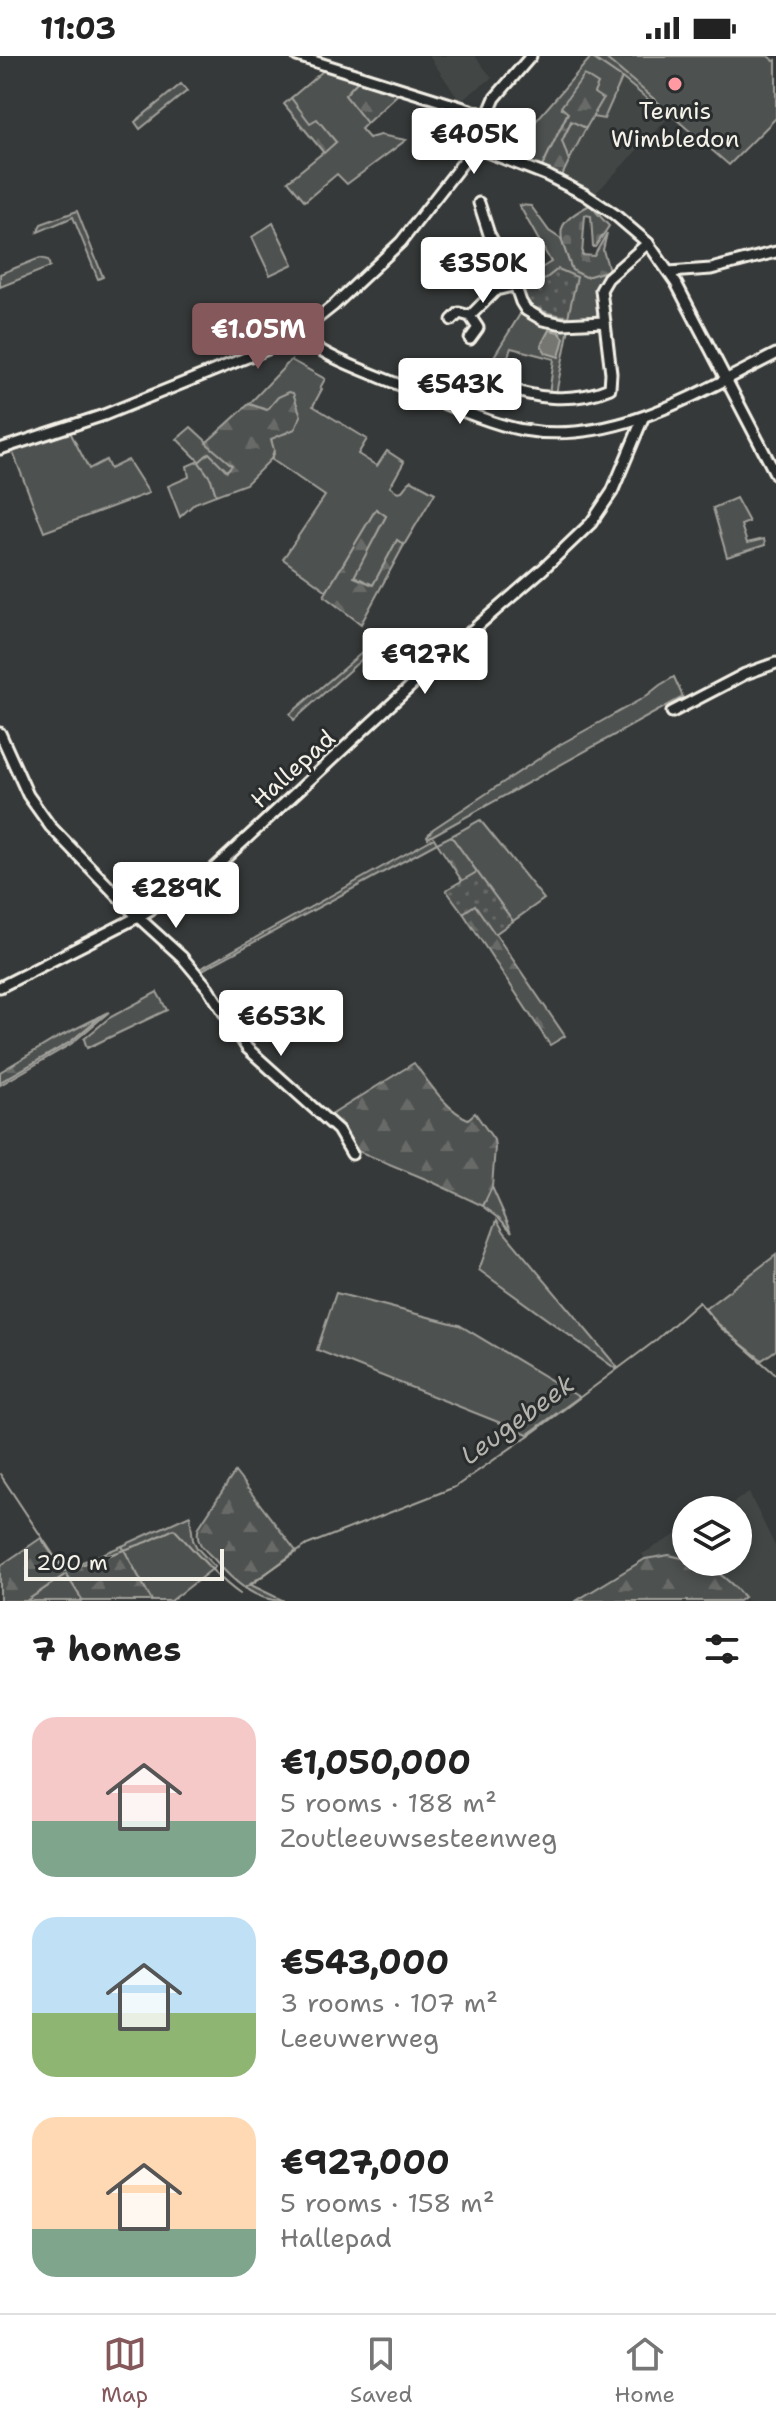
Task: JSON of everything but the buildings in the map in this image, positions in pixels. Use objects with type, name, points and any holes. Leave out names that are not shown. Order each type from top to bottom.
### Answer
[{"type":"street","points":[[297,56],[486,115]]},
{"type":"street","points":[[0,449],[112,412],[270,348],[299,333],[333,306],[401,242],[474,147],[486,115],[501,89],[531,56]]},
{"type":"street","points":[[474,147],[546,175],[584,194],[648,243],[669,272],[776,475]]},
{"type":"street","points":[[479,203],[489,234],[516,285],[523,306],[537,318],[563,324],[604,322]]},
{"type":"street","points":[[496,383],[538,397],[578,396],[610,388],[601,290],[648,243]]},
{"type":"street","points":[[669,272],[711,269],[776,252]]},
{"type":"street","points":[[470,316],[496,290],[516,285]]},
{"type":"street","points":[[452,320],[459,313],[470,316],[478,328],[470,339]]},
{"type":"street","points":[[299,333],[309,343],[350,364],[474,414],[521,430],[549,433],[583,431],[643,418],[776,354]]},
{"type":"street","name":"Hallepad","points":[[0,987],[138,917],[207,875],[591,523],[606,502],[643,418]]},
{"type":"street","points":[[672,712],[745,674],[776,663]]},
{"type":"street","points":[[0,733],[18,776],[38,811],[78,857],[194,970],[252,1054],[338,1130],[352,1154]]},
{"type":"shaded area","points":[[429,56],[475,56],[492,78],[460,101]]},
{"type":"shaded area","points":[[622,78],[669,117],[594,195],[561,178],[592,117],[605,119]]},
{"type":"shaded area","points":[[752,1499],[776,1548],[776,1601],[747,1601],[722,1576],[752,1576]]},
{"type":"shaded area","points":[[672,1537],[672,1558],[656,1556],[645,1559],[642,1554]]},
{"type":"green space","points":[[590,56],[603,56],[672,114],[669,117]]},
{"type":"green space","points":[[603,56],[768,56],[776,60],[776,118],[729,165]]},
{"type":"green space","points":[[591,57],[622,78],[604,119],[592,117],[602,99],[562,108],[568,112],[541,169],[510,156],[523,136]]},
{"type":"green space","points":[[324,70],[358,81],[345,95],[367,123],[361,129],[369,138],[380,135],[406,140],[347,184],[337,174],[305,201],[288,181],[336,142],[310,124],[291,98]]},
{"type":"green space","points":[[584,75],[598,84],[594,93],[603,99],[586,128],[571,121],[562,141],[569,161],[561,178],[541,169],[568,113],[561,107]]},
{"type":"green space","points":[[358,81],[398,94],[367,123],[345,95]]},
{"type":"green space","points":[[181,84],[187,91],[140,129],[135,122]]},
{"type":"green space","points":[[291,98],[310,123],[317,119],[336,142],[324,153],[284,104]]},
{"type":"green space","points":[[572,121],[586,128],[569,161],[562,141]]},
{"type":"green space","points":[[519,205],[531,206],[549,231],[561,239],[572,270],[586,277],[609,270],[610,274],[597,293],[599,311],[595,318],[566,320],[546,317],[530,309],[524,301],[519,282],[551,262]]},
{"type":"green space","points":[[590,205],[609,226],[593,247],[591,216],[585,215],[582,255],[594,256],[607,233],[603,250],[609,270],[586,277],[572,270],[562,232],[569,219]]},
{"type":"green space","points":[[77,211],[103,277],[98,279],[73,217],[38,232],[41,224]]},
{"type":"green space","points":[[273,223],[293,264],[270,275],[252,237]]},
{"type":"green space","points":[[40,258],[48,260],[50,267],[0,287],[0,274]]},
{"type":"green space","points":[[558,269],[577,277],[568,317],[527,304],[521,290],[540,283]]},
{"type":"green space","points":[[522,311],[569,328],[556,394],[549,394],[554,359],[511,348],[504,367],[493,358]]},
{"type":"green space","points":[[291,360],[325,379],[313,406],[367,439],[358,454],[377,466],[387,451],[404,462],[390,487],[402,491],[411,480],[435,493],[404,545],[397,540],[373,585],[354,576],[386,516],[376,509],[327,591],[283,559],[325,496],[271,459],[274,454],[271,439],[287,433],[267,410],[249,404]]},
{"type":"green space","points":[[293,393],[301,416],[295,429],[271,439],[274,450],[271,459],[246,484],[216,495],[211,479],[199,462],[209,453],[227,471],[232,465],[206,443],[249,404],[267,410],[278,397]]},
{"type":"green space","points":[[191,427],[232,465],[227,471],[199,462],[211,479],[216,495],[195,503],[180,517],[168,486],[189,477],[187,466],[199,461],[177,439]]},
{"type":"green space","points":[[70,432],[89,469],[106,460],[110,469],[128,460],[149,493],[44,532],[12,450]]},
{"type":"green space","points":[[736,498],[749,522],[741,525],[747,543],[764,539],[765,545],[727,557],[713,508]]},
{"type":"green space","points":[[376,509],[386,516],[354,577],[373,585],[397,540],[404,545],[361,624],[324,596]]},
{"type":"green space","points":[[378,639],[381,642],[294,720],[290,714]]},
{"type":"green space","points":[[674,677],[683,697],[428,838],[433,829],[561,744],[645,697]]},
{"type":"green space","points":[[480,820],[544,899],[513,921],[451,836]]},
{"type":"green space","points":[[451,836],[477,872],[462,881],[437,843]]},
{"type":"green space","points":[[434,838],[437,843],[199,972],[198,970]]},
{"type":"green space","points":[[477,872],[513,921],[495,934],[475,905],[463,913],[446,890]]},
{"type":"green space","points":[[475,904],[565,1036],[550,1045],[463,913]]},
{"type":"green space","points":[[157,992],[167,1010],[87,1048],[84,1039],[109,1018]]},
{"type":"green space","points":[[109,1012],[71,1044],[0,1085],[0,1082],[70,1042]]},
{"type":"green space","points":[[101,1016],[70,1042],[0,1082],[0,1072]]},
{"type":"green space","points":[[414,1063],[445,1102],[468,1119],[475,1113],[494,1140],[492,1187],[483,1206],[353,1149],[328,1117]]},
{"type":"green space","points":[[492,1187],[512,1232],[483,1206]]},
{"type":"green space","points":[[497,1220],[504,1232],[618,1368],[479,1270]]},
{"type":"green space","points":[[776,1255],[776,1350],[762,1360],[721,1328],[705,1309]]},
{"type":"green space","points":[[336,1293],[459,1325],[579,1397],[528,1434],[317,1350]]},
{"type":"green space","points":[[235,1472],[296,1551],[251,1585],[284,1601],[263,1597],[244,1588],[199,1541],[199,1527]]},
{"type":"green space","points":[[190,1515],[193,1540],[215,1567],[171,1601],[152,1601],[122,1546]]},
{"type":"green space","points":[[41,1538],[57,1560],[70,1567],[122,1546],[152,1601],[83,1601],[66,1574],[26,1601],[0,1601],[0,1566]]},
{"type":"green space","points":[[672,1556],[672,1576],[722,1576],[744,1597],[739,1601],[576,1601],[645,1559]]},
{"type":"green space","points":[[66,1574],[83,1601],[26,1601]]},
{"type":"water","points":[[549,330],[559,332],[564,338],[559,357],[546,353],[541,345]]},
{"type":"waterway","name":"Leugebeek","points":[[246,1587],[307,1545],[455,1487],[655,1341],[699,1302],[715,1321],[776,1375]]},
{"type":"waterway","name":"Leugebeek","points":[[0,1474],[64,1571],[147,1542],[174,1529],[240,1594]]},
{"type":"place","name":"Tennis Wimbledon","points":[[675,84]]}]
